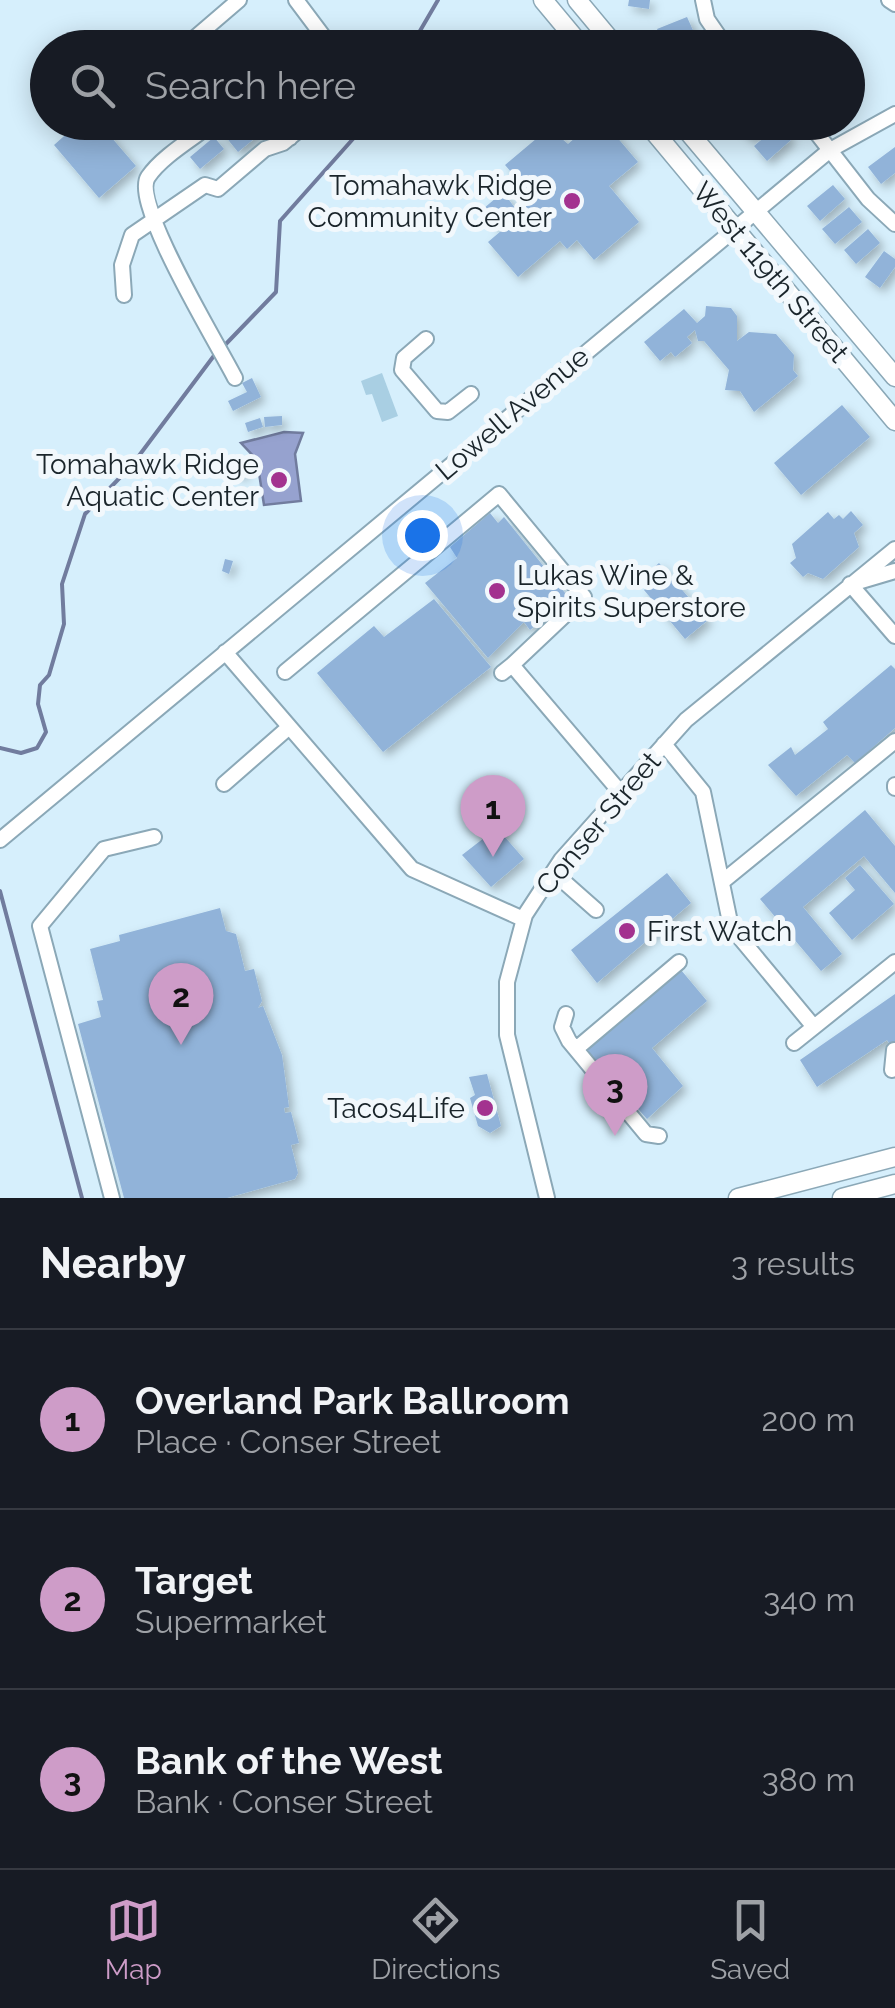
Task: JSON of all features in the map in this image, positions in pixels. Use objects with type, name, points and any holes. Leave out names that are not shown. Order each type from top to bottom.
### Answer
[{"type":"main road","points":[[543,0],[568,30]]},
{"type":"main road","points":[[577,0],[602,30]]},
{"type":"main road","name":"West 119th Street","points":[[661,140],[895,421]]},
{"type":"main road","name":"West 119th Street","points":[[695,140],[895,377]]},
{"type":"main road","points":[[738,1198],[895,1157]]},
{"type":"main road","points":[[842,1198],[895,1184]]},
{"type":"street","points":[[204,30],[239,0]]},
{"type":"street","points":[[296,0],[318,30]]},
{"type":"street","points":[[703,0],[707,19],[715,30]]},
{"type":"street","name":"Lowell Avenue","points":[[865,131],[895,114]]},
{"type":"street","points":[[193,140],[148,178],[144,192],[153,220],[235,378]]},
{"type":"street","points":[[124,295],[126,248],[132,234],[205,185],[218,189],[265,149],[285,140]]},
{"type":"street","points":[[822,140],[868,199],[895,224]]},
{"type":"street","name":"Lowell Avenue","points":[[0,840],[755,211],[830,150],[848,140]]},
{"type":"street","points":[[426,340],[404,358],[402,370],[437,411],[448,412],[471,394]]},
{"type":"street","points":[[285,672],[498,494],[584,597],[507,669],[621,793]]},
{"type":"street","name":"Conser Street","points":[[548,1198],[506,1035],[506,982],[524,919],[553,872],[664,744],[710,700],[895,549]]},
{"type":"street","name":"Conser Street","points":[[850,584],[895,571]]},
{"type":"street","points":[[850,584],[895,636]]},
{"type":"street","points":[[225,652],[412,869],[524,919]]},
{"type":"street","points":[[224,784],[288,728]]},
{"type":"street","points":[[722,882],[895,741]]},
{"type":"street","points":[[664,744],[703,792],[731,927],[814,1027]]},
{"type":"street","points":[[112,1198],[40,926],[104,850],[154,836]]},
{"type":"street","points":[[553,872],[596,910]]},
{"type":"street","points":[[576,1049],[679,962]]},
{"type":"street","points":[[794,1043],[895,962]]},
{"type":"street","points":[[566,1014],[562,1027],[576,1049],[646,1134],[659,1136]]},
{"type":"street","points":[[892,1070],[894,1050]]},
{"type":"shaded area","points":[[382,373],[398,416],[382,422],[372,394],[366,395],[361,381]]},
{"type":"shaded area","name":"Tomahawk Ridge Aquatic Center","points":[[284,432],[303,433],[295,454],[301,501],[264,505],[257,460],[241,443]]},
{"type":"building","points":[[629,0],[650,0],[649,9],[628,6]]},
{"type":"building","points":[[687,17],[693,30],[657,30]]},
{"type":"building","points":[[60,140],[114,140],[136,166],[99,198],[54,145]]},
{"type":"building","points":[[210,140],[216,140],[224,149],[200,169],[190,157]]},
{"type":"building","points":[[228,140],[253,140],[238,152]]},
{"type":"building","name":"Tomahawk Ridge Community Center","points":[[535,140],[563,140],[568,144],[573,140],[619,140],[638,162],[609,186],[639,222],[594,260],[577,240],[567,249],[560,241],[518,277],[488,242],[501,231],[483,209],[503,192],[515,208],[531,195],[505,165]]},
{"type":"building","points":[[761,140],[791,140],[767,161],[754,146]]},
{"type":"building","points":[[895,147],[895,173],[881,184],[868,167]]},
{"type":"building","points":[[833,185],[845,199],[820,221],[807,206]]},
{"type":"building","points":[[849,207],[862,222],[835,244],[822,229]]},
{"type":"building","points":[[868,229],[880,243],[856,264],[844,250]]},
{"type":"building","points":[[884,251],[895,259],[895,267],[880,288],[865,277]]},
{"type":"building","points":[[706,306],[731,308],[737,316],[737,341],[749,332],[776,334],[794,355],[793,370],[798,376],[754,412],[740,391],[725,390],[729,370],[704,341],[698,341],[695,330],[687,337],[692,343],[675,357],[671,352],[660,361],[644,342],[684,309],[697,323],[705,316]]},
{"type":"building","points":[[252,378],[261,397],[233,411],[228,401],[247,392],[242,383]]},
{"type":"building","points":[[842,405],[870,437],[801,495],[774,463]]},
{"type":"building","points":[[282,416],[282,425],[265,427],[264,417]]},
{"type":"building","points":[[260,418],[263,427],[248,432],[245,423]]},
{"type":"building","points":[[243,463],[245,475],[236,476],[235,464]]},
{"type":"building","points":[[851,511],[863,525],[854,533],[859,547],[823,579],[808,573],[803,577],[790,563],[796,558],[792,544],[828,512],[834,519],[839,515],[843,519]]},
{"type":"building","name":"Lukas Wine & Spirits Superstore","points":[[490,513],[498,523],[504,517],[569,598],[530,630],[524,622],[488,658],[425,583],[457,558],[450,547]]},
{"type":"building","points":[[225,559],[233,561],[229,574],[222,571]]},
{"type":"building","points":[[659,563],[708,620],[685,639],[644,590],[659,576],[652,569]]},
{"type":"building","points":[[434,599],[491,667],[383,752],[317,673],[374,626],[384,637]]},
{"type":"building","points":[[891,665],[895,669],[895,728],[855,763],[847,755],[796,796],[768,765],[791,747],[795,755],[828,729],[823,722]]},
{"type":"building","points":[[865,810],[895,846],[895,893],[864,856],[803,907],[842,954],[821,971],[760,899]]},
{"type":"building","points":[[497,828],[524,859],[491,887],[462,855]]},
{"type":"building","points":[[860,865],[894,904],[852,940],[829,913],[855,890],[845,878]]},
{"type":"building","points":[[667,873],[691,903],[597,983],[571,950]]},
{"type":"building","points":[[220,908],[226,931],[236,934],[245,971],[254,969],[262,1001],[258,1008],[263,1006],[282,1055],[289,1107],[284,1108],[285,1113],[291,1112],[299,1143],[291,1145],[298,1173],[295,1179],[227,1198],[124,1198],[78,1024],[101,1017],[97,1001],[103,1000],[90,949],[120,941],[119,935]]},
{"type":"building","points":[[681,970],[707,1001],[652,1048],[683,1086],[647,1119],[586,1050]]},
{"type":"building","points":[[895,994],[895,1052],[887,1040],[817,1087],[800,1060]]},
{"type":"building","name":"Tacos4Life","points":[[487,1074],[501,1126],[490,1133],[478,1126],[470,1098],[475,1095],[469,1077]]},
{"type":"waterway","points":[[420,30],[438,0]]},
{"type":"waterway","points":[[223,347],[276,292],[280,221],[352,140]]},
{"type":"waterway","points":[[0,748],[21,753],[37,748],[46,732],[38,704],[40,685],[49,675],[64,624],[62,584],[85,514],[132,465],[216,353]]},
{"type":"waterway","points":[[0,891],[82,1198]]},
{"type":"place","name":"Tomahawk Ridge Community Center","points":[[572,201]]},
{"type":"place","name":"Tomahawk Ridge Aquatic Center","points":[[279,480]]},
{"type":"place","name":"Lukas Wine & Spirits Superstore","points":[[497,591]]},
{"type":"place","name":"Overland Park Ballroom","points":[[493,857]]},
{"type":"place","name":"First Watch","points":[[627,931]]},
{"type":"place","name":"Target","points":[[181,1045]]},
{"type":"place","name":"Tacos4Life","points":[[485,1108]]},
{"type":"place","name":"Bank of the West","points":[[615,1136]]}]
